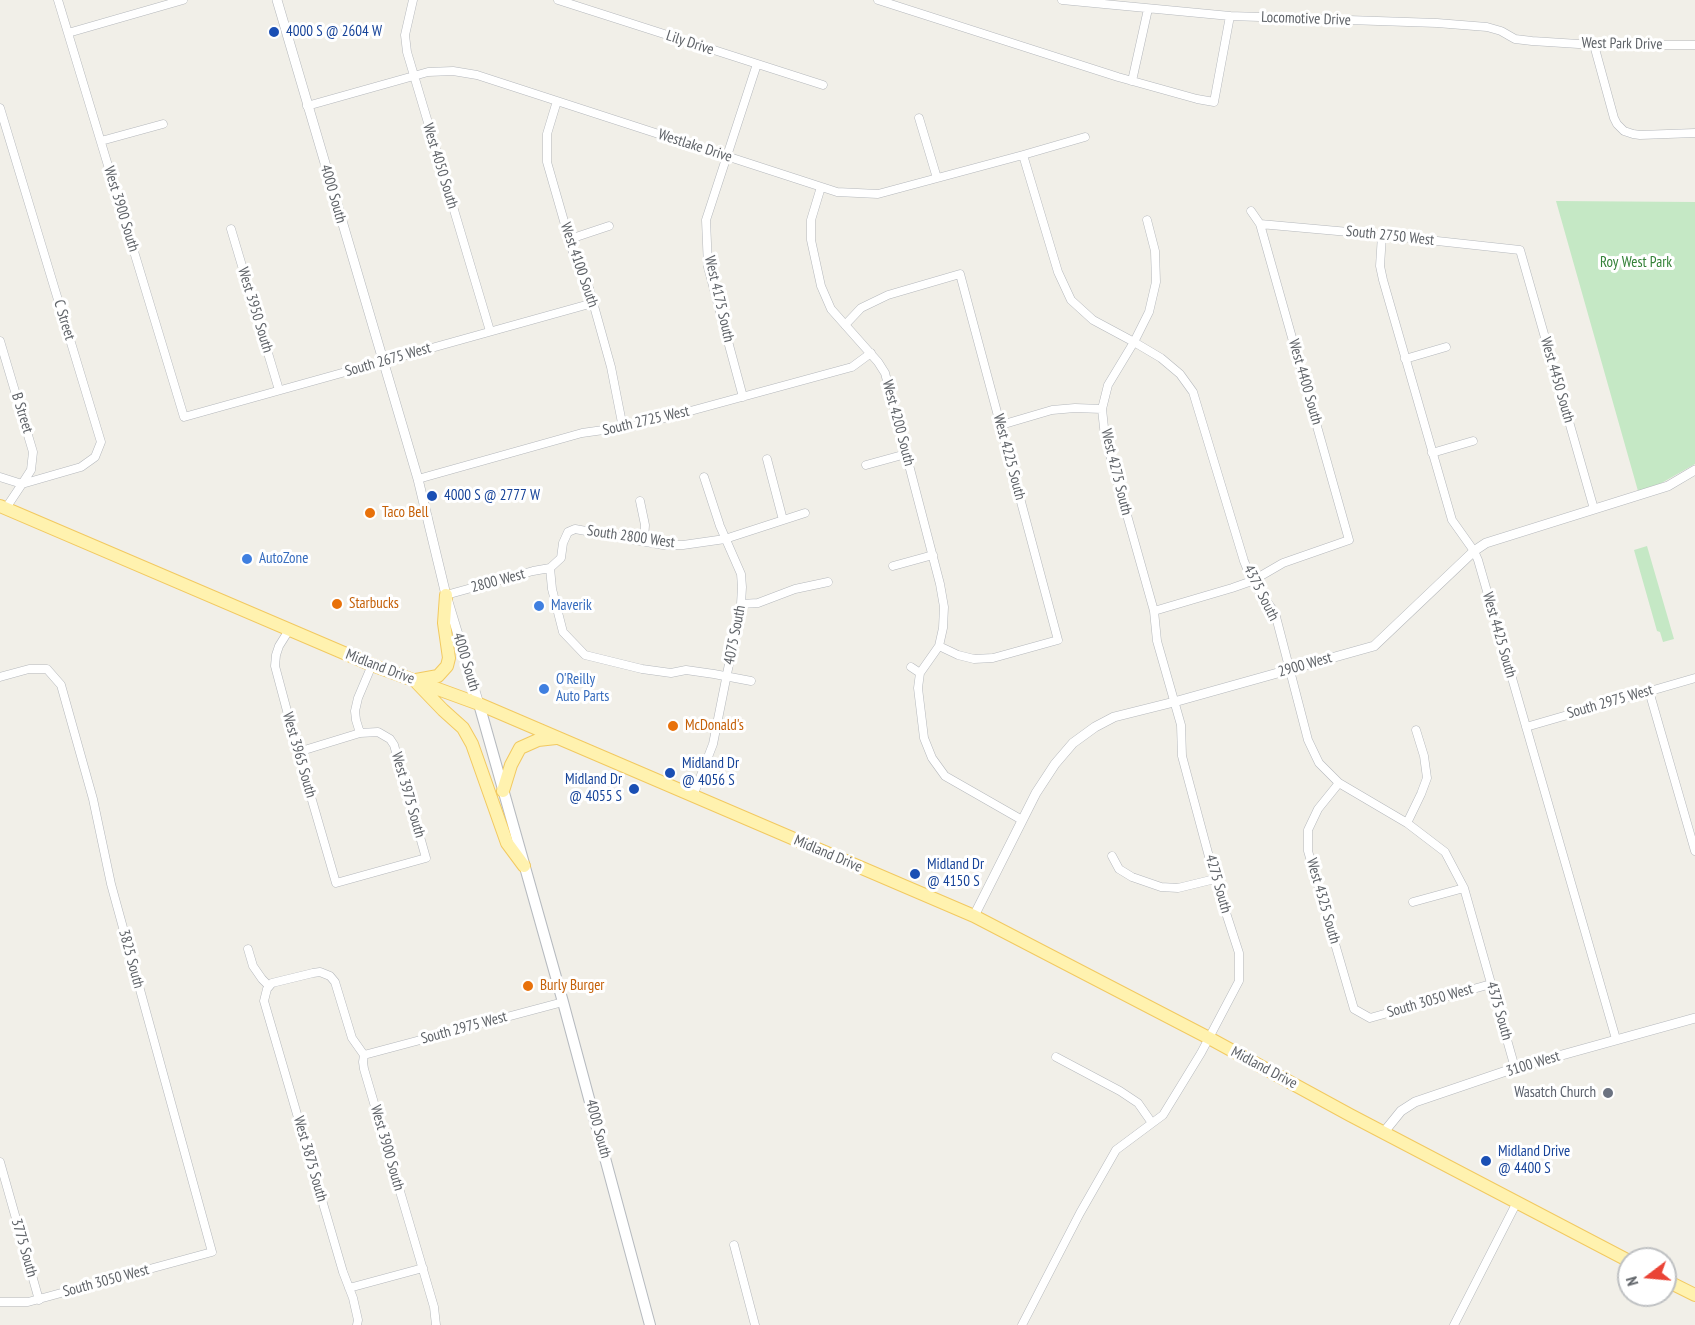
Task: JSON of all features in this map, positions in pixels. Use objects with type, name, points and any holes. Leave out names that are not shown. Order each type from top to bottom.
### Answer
[{"type":"main road","name":"Midland Drive","points":[[2,509],[372,665],[479,704],[974,916],[1617,1255]]},
{"type":"main road","points":[[414,680],[438,676],[447,666],[450,658],[444,623],[446,595]]},
{"type":"main road","points":[[414,680],[463,728],[472,744],[507,843],[524,866]]},
{"type":"main road","name":"4000 South","points":[[479,704],[563,1002],[650,1325]]},
{"type":"main road","points":[[503,791],[511,765],[520,748],[538,740],[557,738]]},
{"type":"main road","points":[[1677,1286],[1695,1295]]},
{"type":"street","name":"West 3900 South","points":[[58,0],[184,417]]},
{"type":"street","points":[[68,33],[167,2],[183,0]]},
{"type":"street","name":"4000 South","points":[[276,0],[418,479],[446,595],[479,704]]},
{"type":"street","name":"West 4050 South","points":[[413,0],[405,35],[407,52],[490,331]]},
{"type":"street","name":"Lily Drive","points":[[558,0],[823,85]]},
{"type":"street","points":[[878,0],[1132,81],[1214,102],[1230,16]]},
{"type":"street","name":"Locomotive Drive","points":[[1062,0],[1230,16],[1437,23],[1487,27],[1501,31],[1515,39],[1548,42]]},
{"type":"street","points":[[1132,81],[1148,9]]},
{"type":"street","name":"West Park Drive","points":[[1548,42],[1594,45],[1695,45]]},
{"type":"street","points":[[1594,45],[1614,118],[1624,131],[1640,135],[1695,133]]},
{"type":"street","name":"West 4175 South","points":[[743,397],[708,267],[706,220],[757,64]]},
{"type":"street","name":"Westlake Drive","points":[[307,106],[428,72],[453,71],[477,75],[837,192],[878,194],[1023,156],[1084,137]]},
{"type":"street","name":"West 4100 South","points":[[557,101],[547,134],[547,162],[576,263],[589,288],[611,368],[623,428]]},
{"type":"street","name":"C Street","points":[[0,108],[101,442],[95,457],[81,467],[22,484]]},
{"type":"street","points":[[919,118],[937,178]]},
{"type":"street","points":[[101,141],[163,124]]},
{"type":"street","points":[[1023,156],[1058,272],[1071,300],[1094,320],[1134,342],[1149,312],[1156,282],[1155,251],[1147,220]]},
{"type":"street","name":"West 4200 South","points":[[821,187],[811,220],[811,240],[821,286],[831,309],[871,353],[885,373],[940,584],[944,607],[939,646],[920,673]]},
{"type":"street","name":"West 4400 South","points":[[1251,211],[1260,224],[1349,540],[1283,563],[1252,581]]},
{"type":"street","name":"South 2750 West","points":[[1260,224],[1520,250]]},
{"type":"street","points":[[570,239],[609,226]]},
{"type":"street","name":"West 3950 South","points":[[231,229],[279,390]]},
{"type":"street","name":"West 4425 South","points":[[1382,235],[1380,266],[1383,280],[1432,453],[1452,520],[1478,560],[1616,1039]]},
{"type":"street","name":"West 4450 South","points":[[1520,250],[1594,509]]},
{"type":"street","name":"West 4225 South","points":[[845,325],[861,308],[888,295],[960,274],[1058,640],[993,658],[974,659],[958,655],[939,646]]},
{"type":"street","name":"South 2675 West","points":[[184,417],[593,303]]},
{"type":"street","name":"B Street","points":[[0,341],[33,452],[31,470],[2,509]]},
{"type":"street","name":"West 4275 South","points":[[1134,342],[1108,385],[1102,410],[1105,437],[1154,611],[1157,641],[1181,725]]},
{"type":"street","name":"4375 South","points":[[1134,342],[1161,358],[1180,374],[1193,392],[1252,581],[1275,613],[1308,740],[1319,763],[1339,783],[1407,823],[1445,852],[1464,888],[1515,1068]]},
{"type":"street","points":[[1405,359],[1446,347]]},
{"type":"street","name":"South 2725 West","points":[[418,479],[582,434],[639,425],[852,367],[871,353]]},
{"type":"street","points":[[1001,425],[1052,410],[1075,408],[1102,410]]},
{"type":"street","points":[[1432,453],[1473,441]]},
{"type":"street","points":[[866,465],[906,454]]},
{"type":"street","points":[[767,459],[783,520]]},
{"type":"street","name":"2900 West","points":[[974,916],[1036,793],[1055,764],[1073,743],[1095,727],[1114,717],[1374,646],[1474,551],[1486,543],[1668,486],[1695,470]]},
{"type":"street","points":[[0,477],[22,484]]},
{"type":"street","name":"4075 South","points":[[693,796],[713,744],[741,604],[742,587],[741,574],[725,539],[704,477]]},
{"type":"street","points":[[640,501],[645,525],[644,540]]},
{"type":"street","name":"South 2800 West","points":[[550,568],[561,558],[563,543],[568,532],[575,529],[663,545],[683,545],[725,539],[805,513]]},
{"type":"street","points":[[893,566],[933,555]]},
{"type":"street","points":[[550,568],[552,589],[563,632],[585,655],[642,669],[671,673],[686,670],[751,681]]},
{"type":"street","name":"2800 West","points":[[446,595],[550,568]]},
{"type":"street","points":[[1154,611],[1252,581]]},
{"type":"street","points":[[741,604],[758,603],[795,590],[828,582]]},
{"type":"street","name":"West 3965 South","points":[[289,630],[279,646],[275,666],[336,883]]},
{"type":"street","points":[[298,752],[360,733],[355,711],[372,665]]},
{"type":"street","points":[[911,667],[920,673],[918,688],[924,738],[932,758],[945,776],[1022,820]]},
{"type":"street","name":"3825 South","points":[[0,677],[29,669],[47,669],[60,685],[93,799],[111,884],[212,1252]]},
{"type":"street","name":"South 2975 West","points":[[1526,727],[1695,678]]},
{"type":"street","points":[[1649,691],[1695,849]]},
{"type":"street","name":"4275 South","points":[[1022,1325],[1080,1213],[1116,1150],[1163,1115],[1186,1080],[1239,981],[1239,953],[1215,879],[1182,756],[1181,725]]},
{"type":"street","points":[[1407,823],[1426,778],[1424,756],[1416,730]]},
{"type":"street","name":"West 3975 South","points":[[336,883],[426,858],[394,745],[378,732],[360,733]]},
{"type":"street","name":"West 4325 South","points":[[1339,783],[1318,809],[1308,830],[1308,851],[1354,1009],[1370,1018]]},
{"type":"street","points":[[1112,856],[1119,869],[1132,877],[1161,887],[1178,888],[1215,879]]},
{"type":"street","points":[[1413,902],[1464,888]]},
{"type":"street","name":"West 3875 South","points":[[248,949],[253,966],[267,989],[264,1001],[349,1288],[358,1320],[357,1325]]},
{"type":"street","name":"West 3900 South","points":[[267,989],[272,984],[320,972],[330,976],[335,982],[352,1038],[364,1055],[364,1069],[434,1307],[436,1325]]},
{"type":"street","name":"South 3050 West","points":[[1370,1018],[1491,984]]},
{"type":"street","name":"South 2975 West","points":[[364,1055],[563,1002]]},
{"type":"street","name":"3100 West","points":[[1384,1132],[1401,1111],[1415,1102],[1515,1068],[1695,1018]]},
{"type":"street","points":[[1056,1057],[1138,1103],[1152,1123]]},
{"type":"street","name":"3775 South","points":[[0,1162],[39,1299]]},
{"type":"street","points":[[1454,1325],[1517,1202]]},
{"type":"street","points":[[734,1245],[755,1325]]},
{"type":"street","name":"South 3050 West","points":[[0,1302],[28,1302],[212,1252]]},
{"type":"street","points":[[349,1288],[423,1268]]},
{"type":"green space","name":"Roy West Park","points":[[1556,201],[1695,202],[1695,464],[1658,485],[1638,491]]},
{"type":"green space","points":[[1647,546],[1674,639],[1663,642],[1660,632],[1657,631],[1634,550]]},
{"type":"place","name":"4000 S @ 2604 W","points":[[274,32]]},
{"type":"place","name":"4000 S @ 2777 W","points":[[432,496]]},
{"type":"place","name":"Taco Bell","points":[[370,513]]},
{"type":"place","name":"AutoZone","points":[[247,559]]},
{"type":"place","name":"Starbucks","points":[[337,604]]},
{"type":"place","name":"Maverik","points":[[539,606]]},
{"type":"place","name":"O'Reilly Auto Parts","points":[[544,689]]},
{"type":"place","name":"McDonald's","points":[[673,726]]},
{"type":"place","name":"Midland Dr @ 4056 S","points":[[670,773]]},
{"type":"place","name":"Midland Dr @ 4055 S","points":[[634,789]]},
{"type":"place","name":"Midland Dr @ 4150 S","points":[[915,874]]},
{"type":"place","name":"Burly Burger","points":[[528,986]]},
{"type":"place","name":"Wasatch Church","points":[[1608,1093]]},
{"type":"place","name":"Midland Drive @ 4400 S","points":[[1486,1161]]}]
